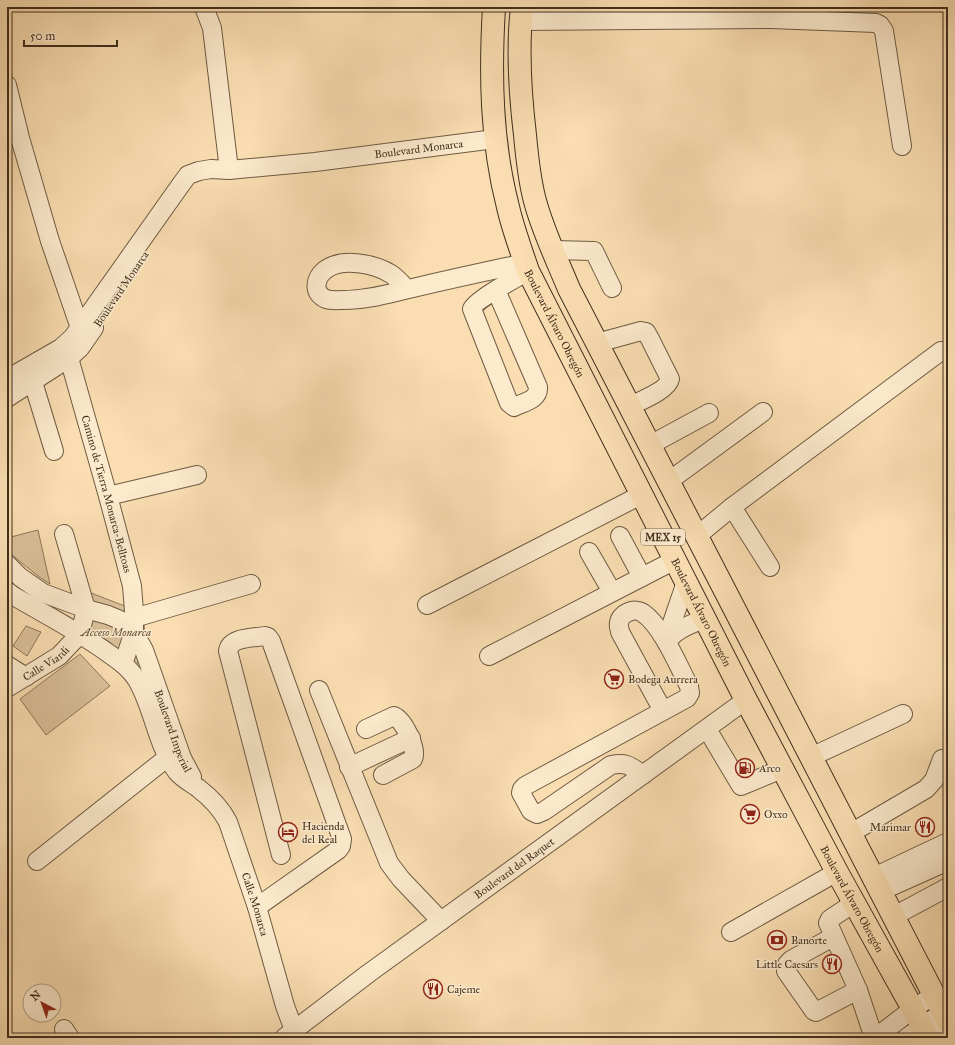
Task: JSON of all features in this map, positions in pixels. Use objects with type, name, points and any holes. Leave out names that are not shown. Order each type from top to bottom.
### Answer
[{"type":"highway","name":"Boulevard Álvaro Obregón","points":[[494,7],[491,80],[495,139],[508,207],[527,267],[746,700],[920,1030]]},
{"type":"highway","name":"MEX 15","points":[[522,14],[520,74],[528,164],[535,201],[569,289],[894,916],[943,1015]]},
{"type":"street","points":[[204,7],[212,28],[226,170]]},
{"type":"street","points":[[522,14],[771,18],[876,23],[880,25],[884,31],[902,146]]},
{"type":"street","points":[[7,85],[20,138],[50,241],[80,328]]},
{"type":"street","name":"Boulevard Monarca","points":[[7,379],[61,348],[73,337],[188,176],[200,171],[211,169],[226,170],[315,162],[495,139]]},
{"type":"street","name":"Boulevard Monarca","points":[[7,398],[69,358],[80,348],[192,185],[199,180],[226,170]]},
{"type":"street","points":[[553,250],[594,251],[612,288]]},
{"type":"street","points":[[407,289],[527,267]]},
{"type":"street","points":[[496,290],[538,387],[538,392],[534,398],[514,407],[509,403],[472,309],[476,303],[527,267]]},
{"type":"street","points":[[598,343],[641,332],[646,332],[650,339],[670,381],[663,389],[630,406]]},
{"type":"street","points":[[698,536],[732,507],[940,352]]},
{"type":"street","name":"Camino de Tierra Monarca-Belltoas","points":[[69,358],[132,586],[134,625]]},
{"type":"street","points":[[33,382],[54,451]]},
{"type":"street","points":[[650,445],[709,412]]},
{"type":"street","points":[[669,481],[763,412]]},
{"type":"street","points":[[108,496],[197,475]]},
{"type":"street","points":[[427,605],[641,495]]},
{"type":"street","points":[[732,507],[770,567]]},
{"type":"street","points":[[64,534],[86,609],[80,634]]},
{"type":"street","points":[[620,536],[642,577]]},
{"type":"street","points":[[589,552],[612,592]]},
{"type":"street","points":[[489,656],[674,560]]},
{"type":"street","name":"Boulevard Imperial","points":[[7,564],[20,577],[43,593],[86,609],[108,614],[134,625],[182,758],[198,788]]},
{"type":"street","points":[[664,638],[670,629],[686,582]]},
{"type":"street","points":[[123,664],[134,625],[251,584]]},
{"type":"street","name":"Boulevard Imperial","points":[[7,591],[80,634],[123,664],[141,687],[160,740],[168,757],[183,778],[198,788]]},
{"type":"street","points":[[643,775],[631,767],[621,763],[611,765],[544,811],[537,814],[531,811],[521,793],[525,786],[687,698],[690,693],[689,686],[664,638],[642,612],[635,610],[621,617],[618,624],[620,632],[663,711]]},
{"type":"street","points":[[664,638],[704,618]]},
{"type":"street","name":"Calle Viardi","points":[[7,688],[59,656],[80,634]]},
{"type":"street","points":[[257,907],[338,850],[341,846],[342,839],[270,641],[268,637],[265,636],[232,642],[228,648],[228,651],[281,855]]},
{"type":"street","points":[[7,665],[26,677]]},
{"type":"street","points":[[319,690],[389,863],[401,879],[441,921]]},
{"type":"street","name":"Boulevard del Raquet","points":[[289,1034],[441,921],[746,700]]},
{"type":"street","points":[[812,757],[903,714]]},
{"type":"street","points":[[366,729],[394,716],[398,717],[411,738],[415,755],[413,759],[383,775]]},
{"type":"street","points":[[706,729],[740,786],[782,769]]},
{"type":"street","points":[[349,767],[411,738]]},
{"type":"street","points":[[37,860],[168,757]]},
{"type":"street","points":[[851,833],[926,789],[934,780],[942,759]]},
{"type":"street","name":"Calle Monarca","points":[[198,788],[214,801],[228,822],[257,907],[285,1006],[289,1034]]},
{"type":"street","points":[[877,884],[948,842]]},
{"type":"street","points":[[877,884],[948,861]]},
{"type":"street","points":[[730,932],[837,872]]},
{"type":"street","points":[[894,916],[948,887]]},
{"type":"street","points":[[854,903],[829,920],[828,925],[858,990],[875,1038],[920,1030],[943,1015]]},
{"type":"street","points":[[833,937],[790,960],[786,964],[786,971],[816,1012],[858,990]]},
{"type":"street","points":[[920,1030],[943,1015]]},
{"type":"green space","points":[[38,530],[50,584],[12,555],[7,539]]},
{"type":"green space","name":"Acceso Monarca","points":[[91,593],[143,613],[146,646],[132,673],[73,639],[89,608]]},
{"type":"green space","points":[[26,626],[41,632],[27,656],[13,646]]},
{"type":"green space","points":[[80,654],[110,686],[46,735],[20,699]]},
{"type":"place","name":"Bodega Aurrera","points":[[614,679]]},
{"type":"place","name":"Arco","points":[[745,768]]},
{"type":"place","name":"Oxxo","points":[[750,814]]},
{"type":"place","name":"Marimar","points":[[925,827]]},
{"type":"place","name":"Hacienda del Real","points":[[288,832]]},
{"type":"place","name":"Banorte","points":[[777,940]]},
{"type":"place","name":"Little Caesars","points":[[832,964]]},
{"type":"place","name":"Cajeme","points":[[433,989]]}]
